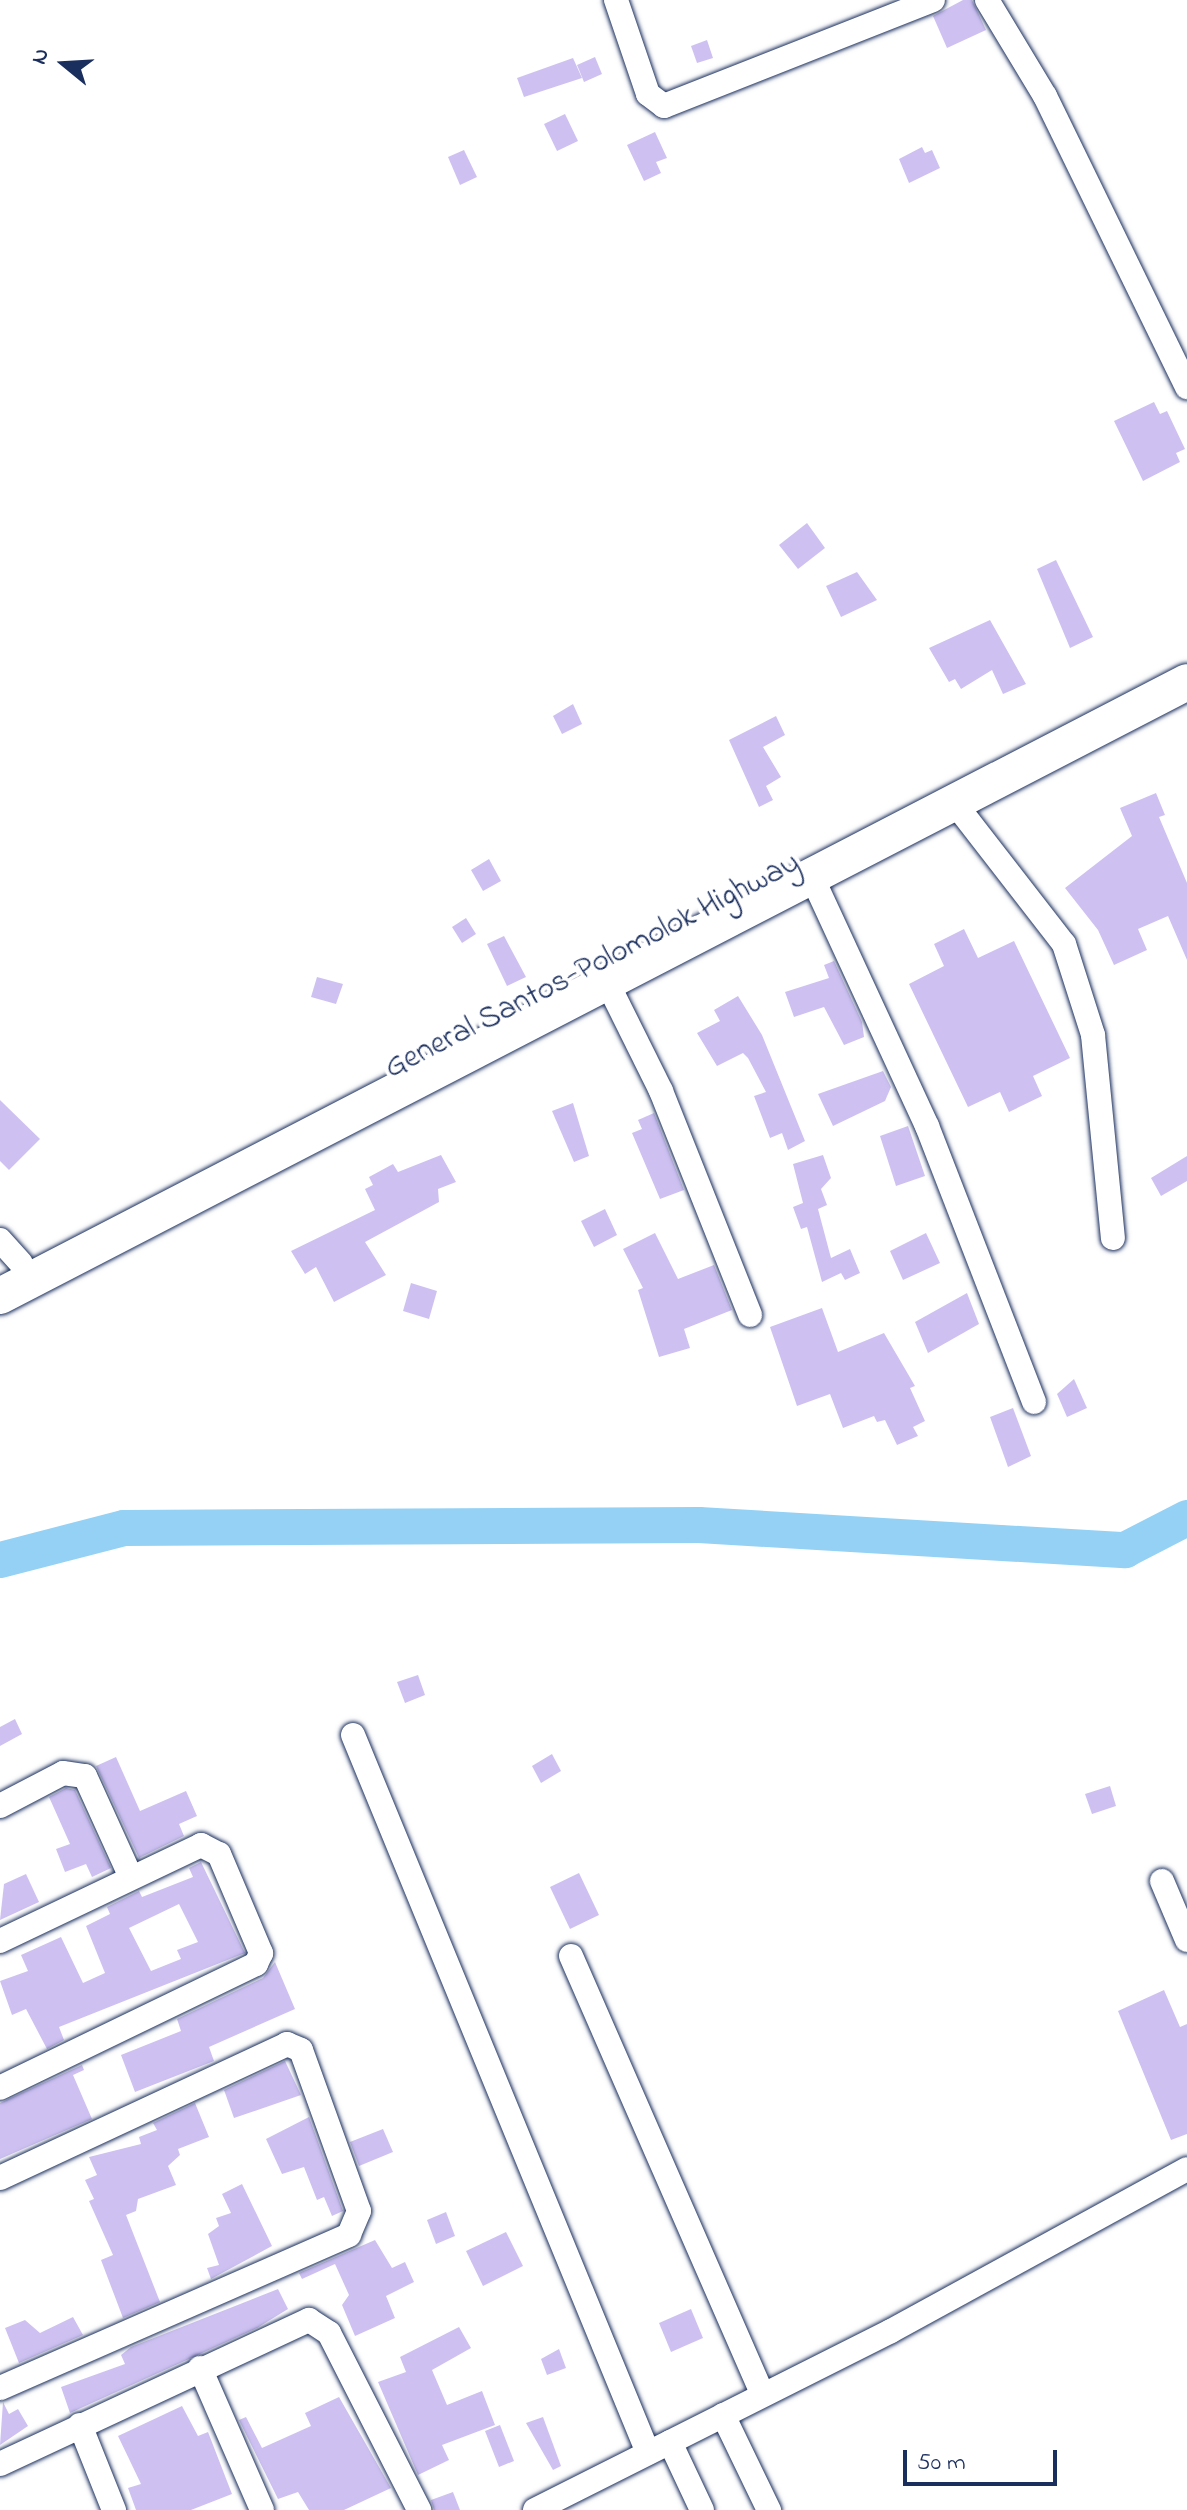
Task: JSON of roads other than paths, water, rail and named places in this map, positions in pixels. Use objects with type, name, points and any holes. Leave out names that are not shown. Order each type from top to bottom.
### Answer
[{"type":"highway","name":"General Santos-Polomolok Highway","points":[[7,1259],[1187,663]]},
{"type":"highway","points":[[0,1296],[1187,682]]},
{"type":"street","points":[[616,0],[648,94],[664,106],[933,0]]},
{"type":"street","points":[[987,0],[1045,96],[1187,387]]},
{"type":"street","points":[[953,801],[1000,869],[1064,944],[1093,1035],[1113,1238]]},
{"type":"street","points":[[811,875],[927,1126],[1034,1402]]},
{"type":"street","points":[[606,980],[661,1091],[750,1315]]},
{"type":"street","points":[[353,1735],[659,2447],[702,2510]]},
{"type":"street","points":[[0,1806],[63,1773],[85,1776],[130,1875]]},
{"type":"street","points":[[0,1941],[182,1849],[201,1845],[216,1851],[261,1953],[259,1961],[0,2088]]},
{"type":"street","points":[[1162,1881],[1187,1940]]},
{"type":"street","points":[[571,1956],[763,2395]]},
{"type":"street","points":[[0,2178],[287,2044],[301,2050],[359,2211],[359,2223],[349,2235],[0,2388]]},
{"type":"street","points":[[535,2510],[581,2500],[659,2447],[763,2395],[1187,2169]]},
{"type":"street","points":[[0,2464],[302,2319],[318,2323],[419,2510]]},
{"type":"street","points":[[200,2368],[262,2510]]},
{"type":"street","points":[[723,2415],[769,2510]]},
{"type":"street","points":[[80,2425],[114,2510]]},
{"type":"waterway","points":[[0,1560],[124,1528],[699,1525],[1125,1550],[1187,1518]]}]
